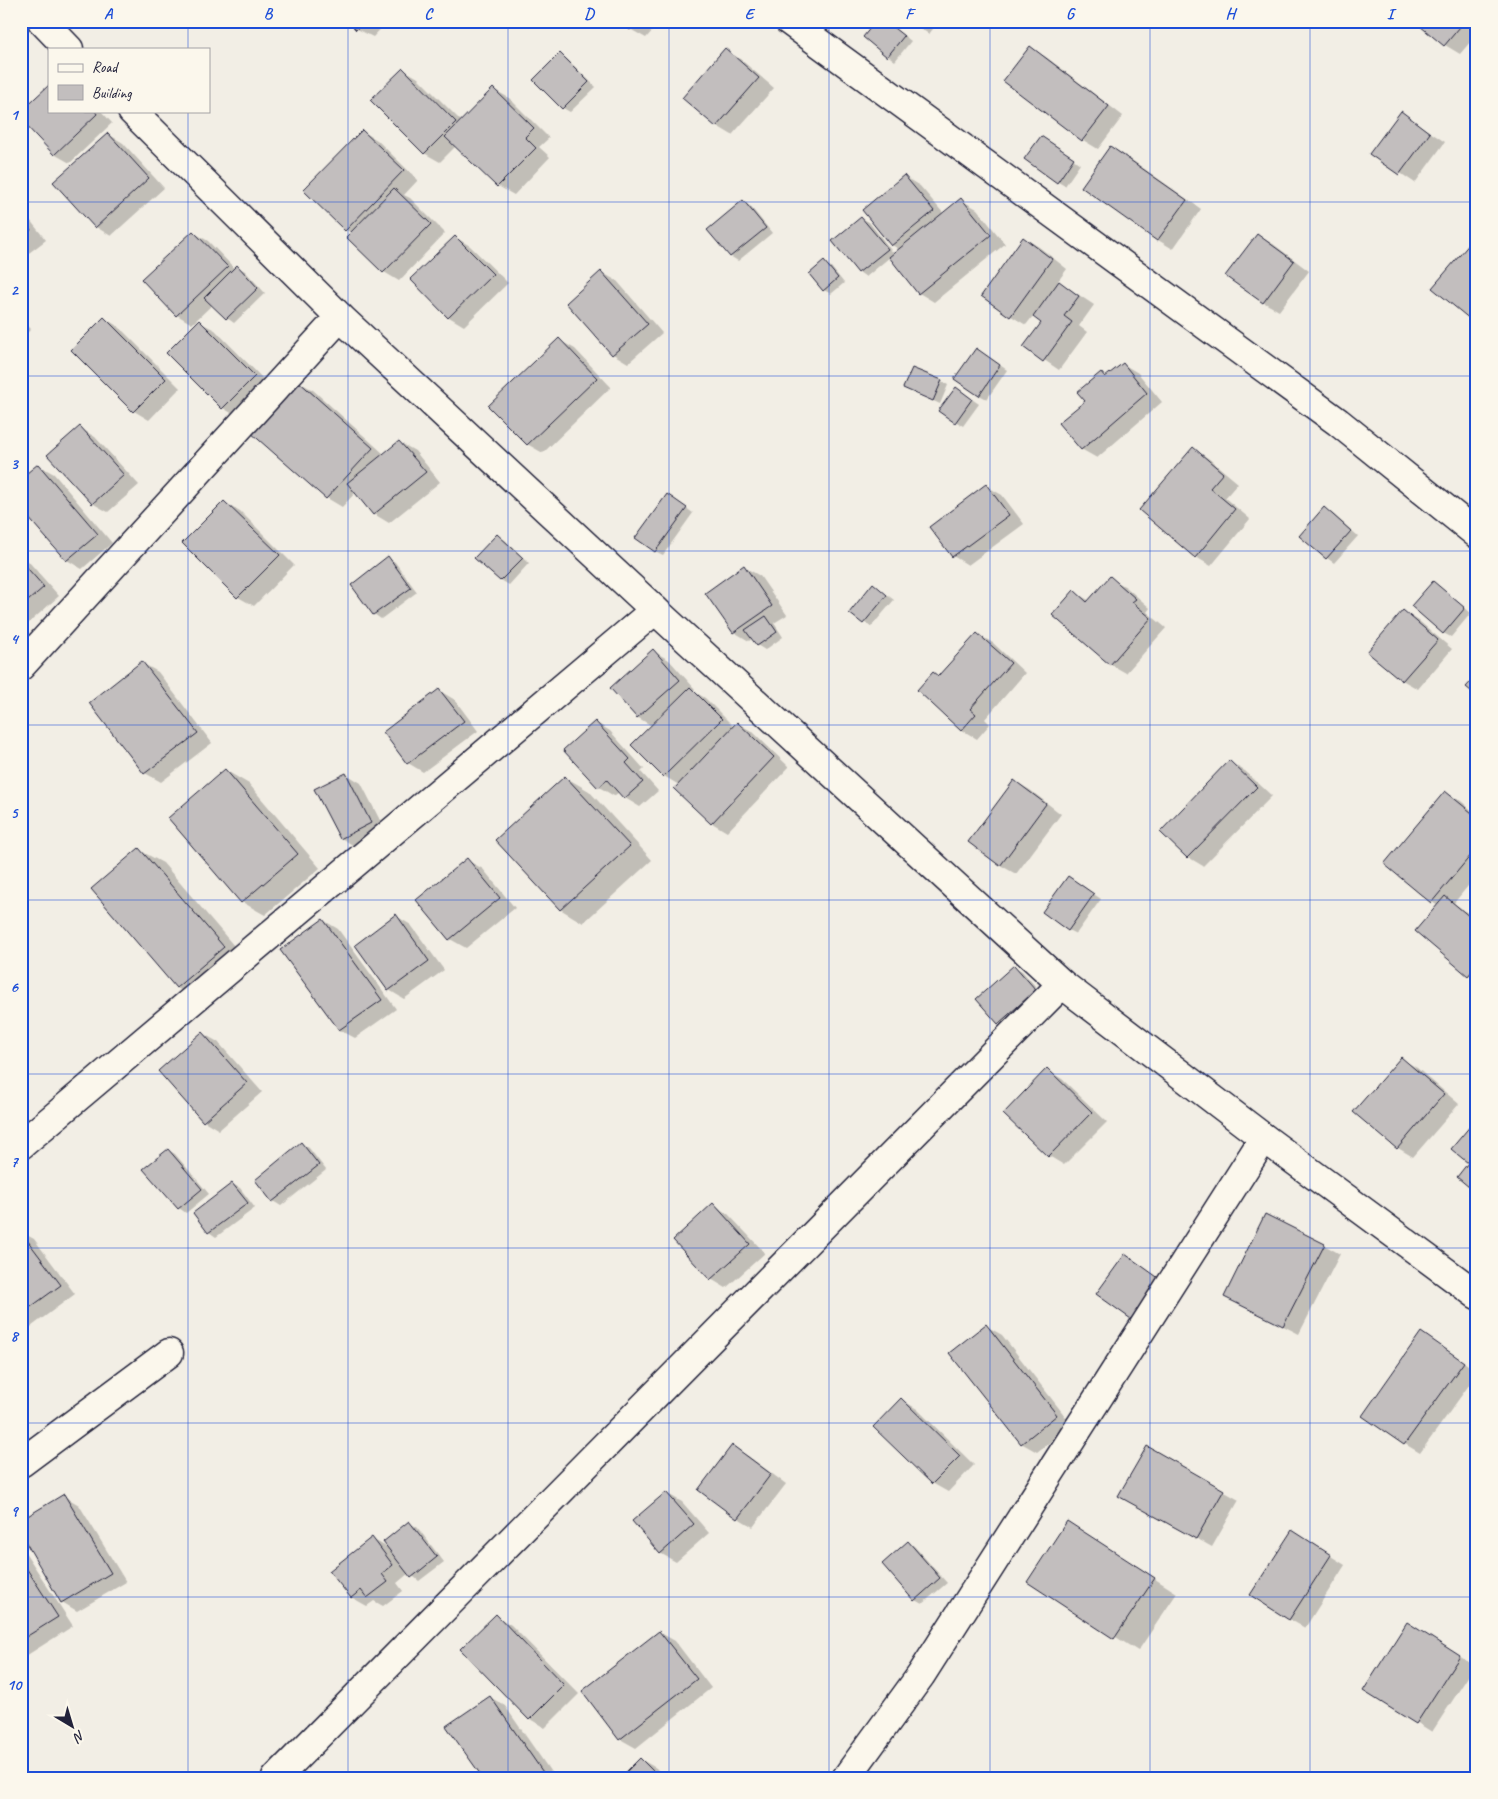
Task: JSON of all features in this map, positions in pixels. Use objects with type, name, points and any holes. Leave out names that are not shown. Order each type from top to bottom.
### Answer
[{"type":"street","points":[[42,21],[68,48]]},
{"type":"street","points":[[789,21],[1338,422],[1477,534]]},
{"type":"street","points":[[133,112],[340,317],[1062,984],[1264,1138],[1477,1295]]},
{"type":"street","points":[[21,666],[340,317]]},
{"type":"street","points":[[21,1145],[655,610]]},
{"type":"street","points":[[276,1778],[1062,984]]},
{"type":"street","points":[[846,1778],[920,1675],[1264,1138]]},
{"type":"street","points":[[21,1463],[169,1353]]},
{"type":"building","points":[[348,21],[364,21],[356,30]]},
{"type":"building","points":[[620,21],[638,21],[630,30]]},
{"type":"building","points":[[876,21],[885,21],[904,36],[887,57],[863,37]]},
{"type":"building","points":[[1414,21],[1465,21],[1444,46]]},
{"type":"building","points":[[1030,46],[1109,106],[1082,141],[1003,81]]},
{"type":"building","points":[[725,48],[759,78],[716,127],[682,98]]},
{"type":"building","points":[[560,53],[589,82],[562,109],[533,80]]},
{"type":"building","points":[[403,68],[456,122],[424,154],[370,100]]},
{"type":"building","points":[[48,86],[48,112],[96,112],[97,114],[54,155],[21,120],[21,111]]},
{"type":"building","points":[[493,88],[534,128],[525,137],[536,148],[497,187],[445,137]]},
{"type":"building","points":[[1401,111],[1430,133],[1399,175],[1369,154]]},
{"type":"building","points":[[362,130],[404,170],[345,231],[303,190]]},
{"type":"building","points":[[108,133],[149,178],[95,228],[53,182]]},
{"type":"building","points":[[1041,136],[1074,158],[1057,183],[1024,159]]},
{"type":"building","points":[[1110,146],[1187,200],[1157,241],[1081,187]]},
{"type":"building","points":[[904,175],[934,211],[891,246],[862,210]]},
{"type":"building","points":[[394,188],[431,224],[383,273],[346,237]]},
{"type":"building","points":[[961,198],[991,235],[918,294],[889,257]]},
{"type":"building","points":[[743,200],[766,228],[730,257],[707,230]]},
{"type":"building","points":[[861,217],[888,249],[858,273],[832,241]]},
{"type":"building","points":[[21,218],[31,230],[21,238]]},
{"type":"building","points":[[193,231],[228,267],[176,316],[141,279]]},
{"type":"building","points":[[1257,234],[1294,261],[1263,303],[1225,276]]},
{"type":"building","points":[[1477,235],[1477,313],[1471,320],[1432,288]]},
{"type":"building","points":[[455,236],[493,274],[448,318],[410,279]]},
{"type":"building","points":[[1023,237],[1052,259],[1010,317],[981,296]]},
{"type":"building","points":[[824,261],[838,278],[823,291],[809,274]]},
{"type":"building","points":[[237,265],[258,288],[226,319],[204,298]]},
{"type":"building","points":[[601,271],[648,324],[612,355],[566,303]]},
{"type":"building","points":[[1059,281],[1079,296],[1064,316],[1072,322],[1043,362],[1023,347],[1041,323],[1033,317]]},
{"type":"building","points":[[104,317],[166,379],[133,412],[71,350]]},
{"type":"building","points":[[199,320],[255,376],[222,409],[166,353]]},
{"type":"building","points":[[559,338],[597,378],[527,445],[488,406]]},
{"type":"building","points":[[976,348],[1000,365],[979,396],[954,379]]},
{"type":"building","points":[[1123,363],[1147,393],[1081,450],[1058,423],[1085,401],[1077,392],[1101,372],[1105,377]]},
{"type":"building","points":[[912,368],[942,380],[933,401],[903,388]]},
{"type":"building","points":[[297,380],[373,448],[326,499],[250,432]]},
{"type":"building","points":[[956,387],[972,399],[955,423],[938,411]]},
{"type":"building","points":[[80,426],[124,475],[92,504],[47,455]]},
{"type":"building","points":[[399,441],[426,472],[373,515],[347,483]]},
{"type":"building","points":[[1193,447],[1223,473],[1210,488],[1235,509],[1195,558],[1139,510]]},
{"type":"building","points":[[38,464],[98,534],[66,561],[21,509],[21,478]]},
{"type":"building","points":[[986,484],[1009,515],[952,557],[929,527]]},
{"type":"building","points":[[667,494],[687,508],[655,552],[635,538]]},
{"type":"building","points":[[224,501],[280,555],[237,598],[182,543]]},
{"type":"building","points":[[1324,507],[1351,531],[1326,559],[1299,536]]},
{"type":"building","points":[[497,534],[523,558],[500,581],[474,558]]},
{"type":"building","points":[[388,556],[411,588],[373,615],[351,585]]},
{"type":"building","points":[[21,561],[44,587],[21,607]]},
{"type":"building","points":[[744,565],[772,606],[733,633],[705,593]]},
{"type":"building","points":[[1110,576],[1136,599],[1132,602],[1151,618],[1110,665],[1052,615],[1074,590],[1087,602]]},
{"type":"building","points":[[1433,581],[1465,608],[1443,634],[1411,606]]},
{"type":"building","points":[[873,583],[887,595],[863,624],[849,613]]},
{"type":"building","points":[[1403,610],[1438,640],[1402,681],[1367,652]]},
{"type":"building","points":[[766,616],[777,632],[757,646],[745,630]]},
{"type":"building","points":[[977,633],[1011,663],[970,709],[976,714],[961,731],[917,690],[933,672],[938,676]]},
{"type":"building","points":[[653,649],[680,680],[637,718],[610,688]]},
{"type":"building","points":[[142,661],[198,733],[144,774],[89,703]]},
{"type":"building","points":[[1477,675],[1477,696],[1466,687]]},
{"type":"building","points":[[690,687],[722,719],[663,777],[631,745]]},
{"type":"building","points":[[439,689],[464,721],[407,764],[383,732]]},
{"type":"building","points":[[595,721],[630,759],[626,763],[643,782],[624,799],[607,780],[598,788],[563,750]]},
{"type":"building","points":[[737,722],[774,757],[711,824],[674,789]]},
{"type":"building","points":[[1229,760],[1257,787],[1187,858],[1160,832]]},
{"type":"building","points":[[225,769],[298,854],[241,903],[168,818]]},
{"type":"building","points":[[346,773],[371,823],[340,839],[314,789]]},
{"type":"building","points":[[565,776],[630,846],[560,910],[495,840]]},
{"type":"building","points":[[1014,780],[1046,804],[1000,866],[968,842]]},
{"type":"building","points":[[1445,791],[1477,817],[1477,848],[1431,903],[1384,864]]},
{"type":"building","points":[[139,848],[224,947],[176,988],[91,889]]},
{"type":"building","points":[[467,858],[500,898],[449,940],[416,900]]},
{"type":"building","points":[[1068,876],[1094,894],[1068,931],[1042,912]]},
{"type":"building","points":[[1445,896],[1477,923],[1477,965],[1468,976],[1415,931]]},
{"type":"building","points":[[396,914],[429,961],[388,991],[355,945]]},
{"type":"building","points":[[323,919],[382,1000],[339,1030],[280,950]]},
{"type":"building","points":[[1014,965],[1036,990],[998,1024],[976,999]]},
{"type":"building","points":[[202,1032],[247,1083],[203,1122],[158,1071]]},
{"type":"building","points":[[1401,1057],[1444,1094],[1397,1149],[1353,1112]]},
{"type":"building","points":[[1047,1068],[1092,1112],[1048,1157],[1003,1114]]},
{"type":"building","points":[[1477,1118],[1476,1193],[1457,1177],[1468,1163],[1451,1149]]},
{"type":"building","points":[[301,1142],[319,1165],[272,1202],[255,1180]]},
{"type":"building","points":[[168,1149],[202,1189],[178,1209],[143,1169]]},
{"type":"building","points":[[232,1183],[248,1203],[208,1233],[193,1213]]},
{"type":"building","points":[[713,1203],[750,1244],[710,1280],[673,1240]]},
{"type":"building","points":[[1477,1208],[1477,1222],[1470,1216]]},
{"type":"building","points":[[1265,1214],[1325,1244],[1283,1326],[1224,1297]]},
{"type":"building","points":[[21,1232],[61,1285],[21,1314]]},
{"type":"building","points":[[1125,1254],[1160,1279],[1131,1319],[1096,1294]]},
{"type":"building","points":[[986,1324],[1057,1415],[1021,1444],[949,1353]]},
{"type":"building","points":[[1421,1332],[1464,1362],[1404,1445],[1362,1416]]},
{"type":"building","points":[[901,1398],[960,1456],[932,1484],[873,1427]]},
{"type":"building","points":[[732,1445],[771,1474],[737,1519],[698,1490]]},
{"type":"building","points":[[1147,1446],[1224,1490],[1196,1539],[1118,1496]]},
{"type":"building","points":[[666,1492],[694,1524],[660,1554],[632,1521]]},
{"type":"building","points":[[64,1494],[111,1573],[61,1603],[21,1534],[21,1520]]},
{"type":"building","points":[[409,1521],[437,1557],[411,1578],[383,1542]]},
{"type":"building","points":[[1067,1521],[1155,1578],[1114,1639],[1027,1582]]},
{"type":"building","points":[[1292,1530],[1331,1555],[1289,1620],[1250,1595]]},
{"type":"building","points":[[372,1537],[393,1565],[382,1574],[388,1582],[367,1598],[361,1590],[351,1598],[329,1571]]},
{"type":"building","points":[[908,1541],[940,1578],[914,1601],[882,1564]]},
{"type":"building","points":[[21,1560],[58,1617],[21,1640]]},
{"type":"building","points":[[496,1614],[564,1685],[529,1720],[460,1649]]},
{"type":"building","points":[[1407,1622],[1460,1656],[1416,1724],[1363,1691]]},
{"type":"building","points":[[659,1631],[697,1679],[619,1740],[582,1691]]},
{"type":"building","points":[[490,1696],[547,1778],[483,1778],[446,1726]]},
{"type":"building","points":[[640,1758],[660,1778],[620,1778]]}]
